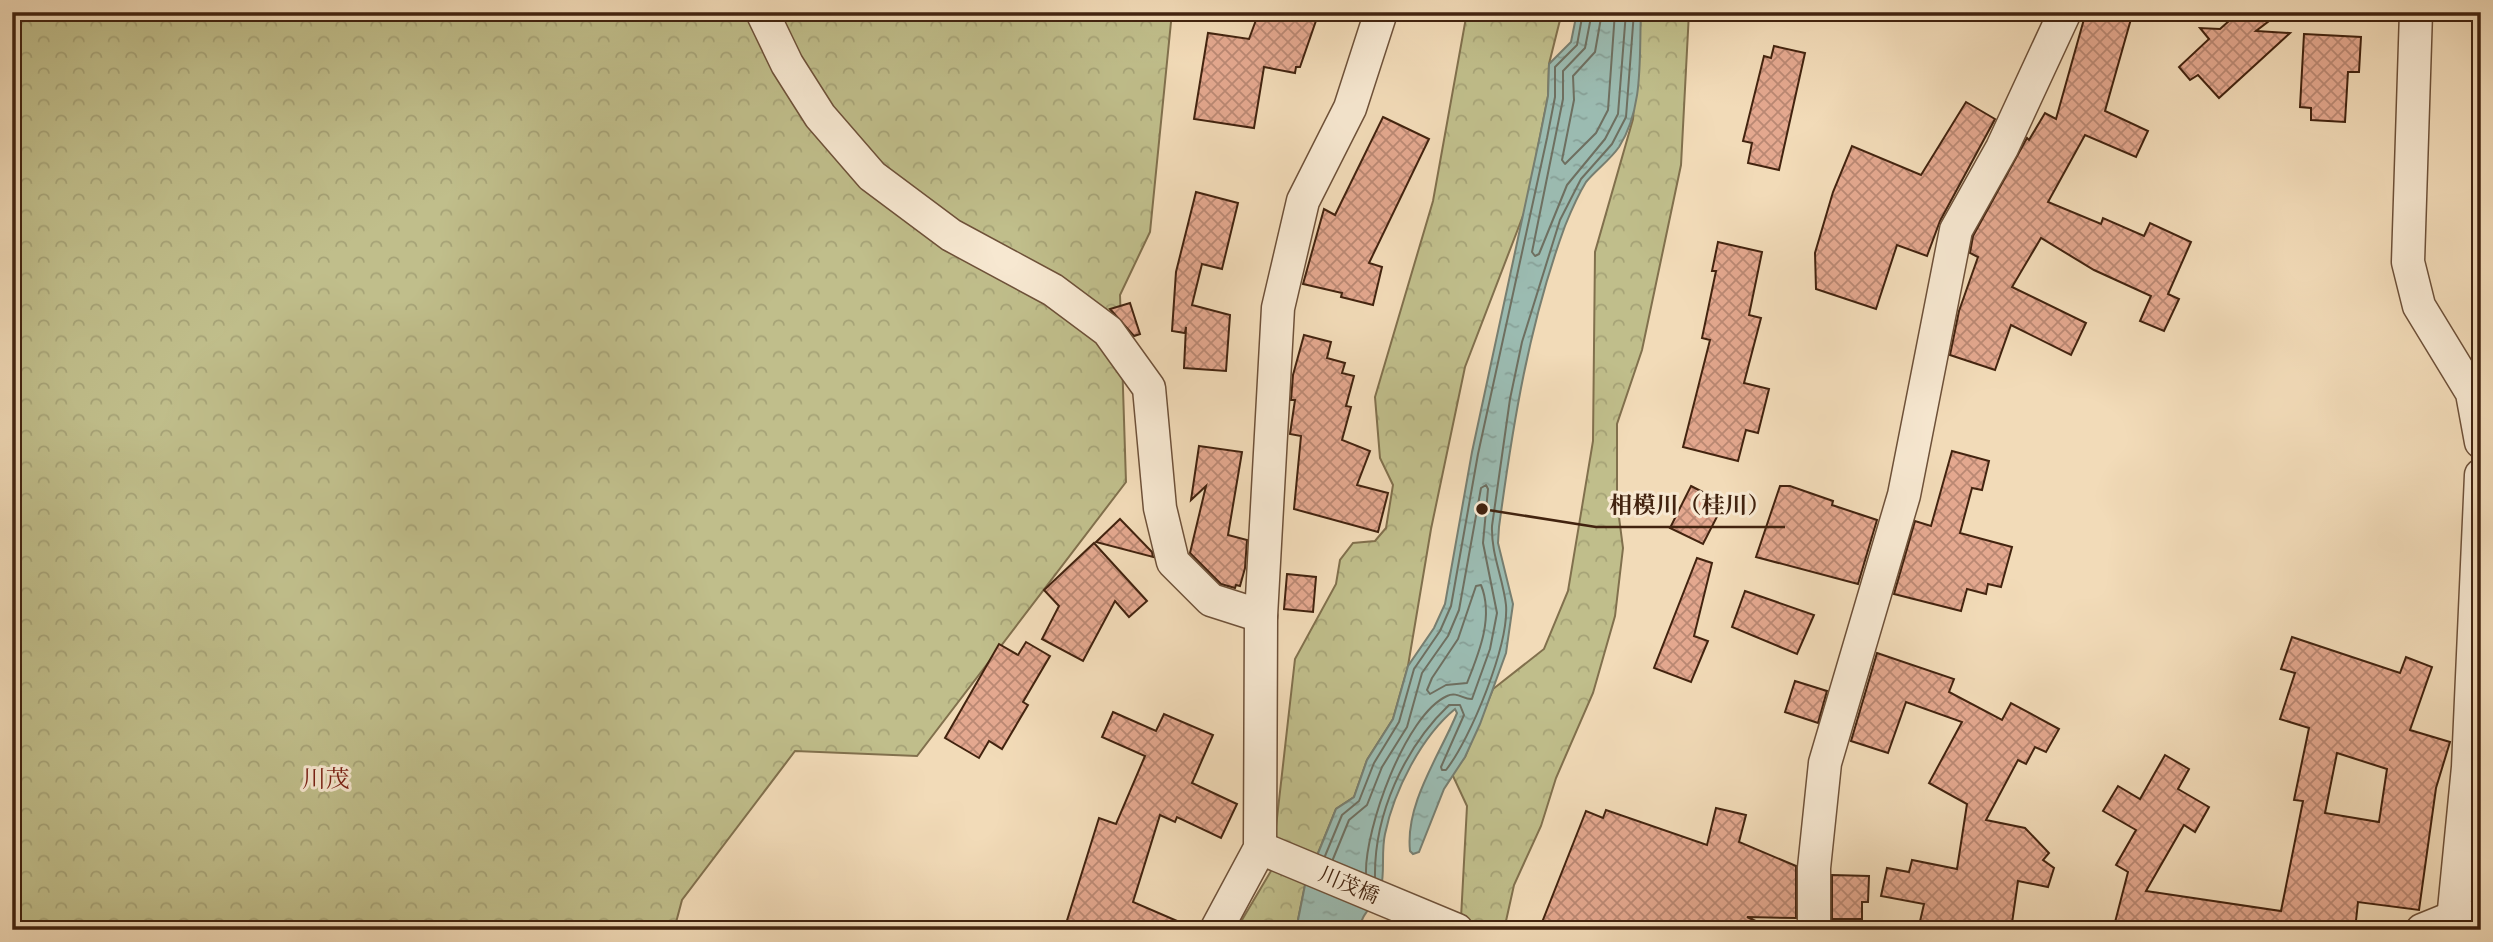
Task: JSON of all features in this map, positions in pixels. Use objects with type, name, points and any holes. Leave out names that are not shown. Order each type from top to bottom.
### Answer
[{"type":"street","points":[[762,12],[787,64],[820,116],[872,176],[951,235],[1053,290],[1108,331],[1150,388],[1160,508],[1173,562],[1211,600],[1261,616]]},
{"type":"street","points":[[1216,930],[1270,852],[1261,616],[1278,308],[1303,201],[1350,108],[1381,12]]},
{"type":"street","points":[[1814,930],[1814,868],[1825,763],[1904,495],[1956,230],[2002,148],[2065,12]]},
{"type":"street","points":[[2416,12],[2408,262],[2419,306],[2472,393],[2481,442]]},
{"type":"street","points":[[2422,930],[2462,921],[2481,475]]},
{"type":"street","name":"川茂橋","points":[[1270,852],[1457,930]]},
{"type":"green space","points":[[12,12],[1172,12],[1150,232],[1120,295],[1126,482],[917,756],[795,751],[682,900],[674,930],[12,930]]},
{"type":"green space","points":[[1467,12],[1562,12],[1549,64],[1548,96],[1526,208],[1465,367],[1431,529],[1408,666],[1393,719],[1367,760],[1354,797],[1336,809],[1305,885],[1296,930],[1236,930],[1271,871],[1295,659],[1336,584],[1340,560],[1353,543],[1375,541],[1386,528],[1393,485],[1380,458],[1375,397],[1433,201]]},
{"type":"green space","points":[[1641,12],[1689,12],[1681,165],[1642,350],[1617,424],[1617,502],[1623,548],[1615,616],[1593,693],[1556,778],[1541,826],[1514,885],[1504,930],[1458,930],[1461,918],[1467,806],[1452,774],[1465,757],[1493,689],[1544,649],[1568,591],[1593,441],[1595,252],[1633,119]]},
{"type":"water","points":[[1577,12],[1641,12],[1639,82],[1633,116],[1627,132],[1615,152],[1586,182],[1567,220],[1532,337],[1510,450],[1499,527],[1498,543],[1513,604],[1506,653],[1480,724],[1465,757],[1444,789],[1419,852],[1413,854],[1410,851],[1413,815],[1425,780],[1457,713],[1455,709],[1431,734],[1402,783],[1385,834],[1381,888],[1359,930],[1296,930],[1305,885],[1336,809],[1354,797],[1367,760],[1393,719],[1408,666],[1434,628],[1445,604],[1472,452],[1548,96],[1549,64],[1571,42]]},
{"type":"building","points":[[1259,12],[1319,12],[1300,67],[1296,67],[1295,73],[1264,67],[1254,128],[1194,119],[1208,33],[1249,39]]},
{"type":"building","points":[[2086,12],[2106,12],[2131,19],[2105,111],[2148,131],[2136,157],[2085,135],[2048,202],[2101,224],[2103,218],[2144,236],[2150,223],[2191,242],[2168,294],[2179,299],[2164,331],[2140,321],[2151,296],[2094,270],[2041,238],[2012,287],[2086,323],[2071,355],[2011,325],[1995,370],[1950,355],[1959,311],[1978,257],[1970,253],[1973,236],[2027,138],[2029,140],[2045,113],[2056,119]]},
{"type":"building","points":[[2239,12],[2281,12],[2256,31],[2290,33],[2219,98],[2198,75],[2190,80],[2179,67],[2209,39],[2200,28],[2220,29]]},
{"type":"building","points":[[2304,34],[2361,37],[2359,72],[2348,72],[2345,122],[2311,120],[2311,108],[2300,107]]},
{"type":"building","points":[[1774,46],[1805,53],[1779,170],[1748,163],[1752,143],[1743,141],[1764,56],[1771,58]]},
{"type":"building","points":[[1966,102],[1995,119],[1940,221],[1927,256],[1897,245],[1876,309],[1816,289],[1815,253],[1833,192],[1852,146],[1921,175]]},
{"type":"building","points":[[1383,117],[1429,139],[1369,263],[1382,267],[1373,305],[1341,297],[1342,293],[1303,284],[1324,209],[1335,215]]},
{"type":"building","points":[[1196,192],[1238,203],[1222,269],[1202,264],[1192,305],[1230,315],[1226,371],[1184,368],[1186,327],[1185,333],[1172,331],[1176,272]]},
{"type":"building","points":[[1718,242],[1762,252],[1749,315],[1761,318],[1744,383],[1769,389],[1758,433],[1746,430],[1738,461],[1683,447],[1710,340],[1702,338],[1716,271],[1712,271]]},
{"type":"building","points":[[1130,303],[1140,334],[1134,336],[1110,309]]},
{"type":"building","points":[[1304,335],[1331,342],[1327,358],[1345,363],[1342,373],[1354,376],[1346,406],[1351,407],[1342,440],[1370,451],[1357,485],[1388,493],[1378,532],[1294,509],[1301,436],[1290,434],[1295,400],[1291,400],[1293,375]]},
{"type":"building","points":[[1199,446],[1242,452],[1228,535],[1247,540],[1245,568],[1240,586],[1236,585],[1235,588],[1221,584],[1190,553],[1206,486],[1191,500]]},
{"type":"building","points":[[1952,451],[1989,461],[1982,490],[1972,488],[1960,533],[2012,547],[2001,587],[1988,584],[1986,594],[1967,589],[1961,611],[1894,594],[1915,521],[1931,526]]},
{"type":"building","points":[[1691,486],[1724,503],[1703,544],[1670,528]]},
{"type":"building","points":[[1780,486],[1790,486],[1833,501],[1832,505],[1877,520],[1858,584],[1756,557]]},
{"type":"building","points":[[1120,519],[1152,552],[1153,557],[1096,542]]},
{"type":"building","points":[[1094,543],[1147,601],[1129,617],[1115,601],[1083,661],[1042,639],[1059,606],[1044,590]]},
{"type":"building","points":[[1697,558],[1712,563],[1694,636],[1708,641],[1691,682],[1654,668]]},
{"type":"building","points":[[1287,574],[1316,577],[1313,612],[1284,609]]},
{"type":"building","points":[[1745,591],[1814,615],[1797,654],[1732,627]]},
{"type":"building","points":[[2292,637],[2400,673],[2406,657],[2432,667],[2410,730],[2450,742],[2436,788],[2419,910],[2358,902],[2355,930],[2113,930],[2128,872],[2116,865],[2136,830],[2103,811],[2118,786],[2140,799],[2165,755],[2189,769],[2178,789],[2209,807],[2195,832],[2184,825],[2146,891],[2281,911],[2303,801],[2294,800],[2309,728],[2280,719],[2295,673],[2281,669]],"holes":[[[2337,753],[2387,769],[2379,822],[2325,813]]]},
{"type":"building","points":[[1026,642],[1050,656],[1023,702],[1028,705],[1002,749],[989,741],[979,758],[945,738],[999,644],[1018,655]]},
{"type":"building","points":[[1877,653],[1954,679],[1949,692],[2002,720],[2011,703],[2059,729],[2046,752],[2035,747],[2026,764],[2018,760],[1986,820],[2025,828],[2049,853],[2043,860],[2054,868],[2048,887],[2018,881],[2011,930],[1918,930],[1924,904],[1881,896],[1887,868],[1909,872],[1912,860],[1957,869],[1967,804],[1929,783],[1962,722],[1906,702],[1888,753],[1851,741]]},
{"type":"building","points":[[1795,681],[1827,691],[1818,723],[1785,712]]},
{"type":"building","points":[[1113,712],[1156,731],[1164,714],[1213,735],[1192,783],[1237,804],[1221,838],[1177,817],[1175,822],[1160,815],[1133,902],[1198,930],[1064,930],[1099,818],[1116,824],[1145,756],[1102,737]]},
{"type":"building","points":[[1716,808],[1746,815],[1739,842],[1796,866],[1796,918],[1747,917],[1775,930],[1539,930],[1586,811],[1603,818],[1606,810],[1707,845]]},
{"type":"building","points":[[1832,875],[1869,876],[1868,902],[1862,902],[1862,919],[1832,919]]},
{"type":"place","name":"相模川（桂川）","points":[[1482,509]]},
{"type":"district","name":"川茂","points":[[326,779]]}]
